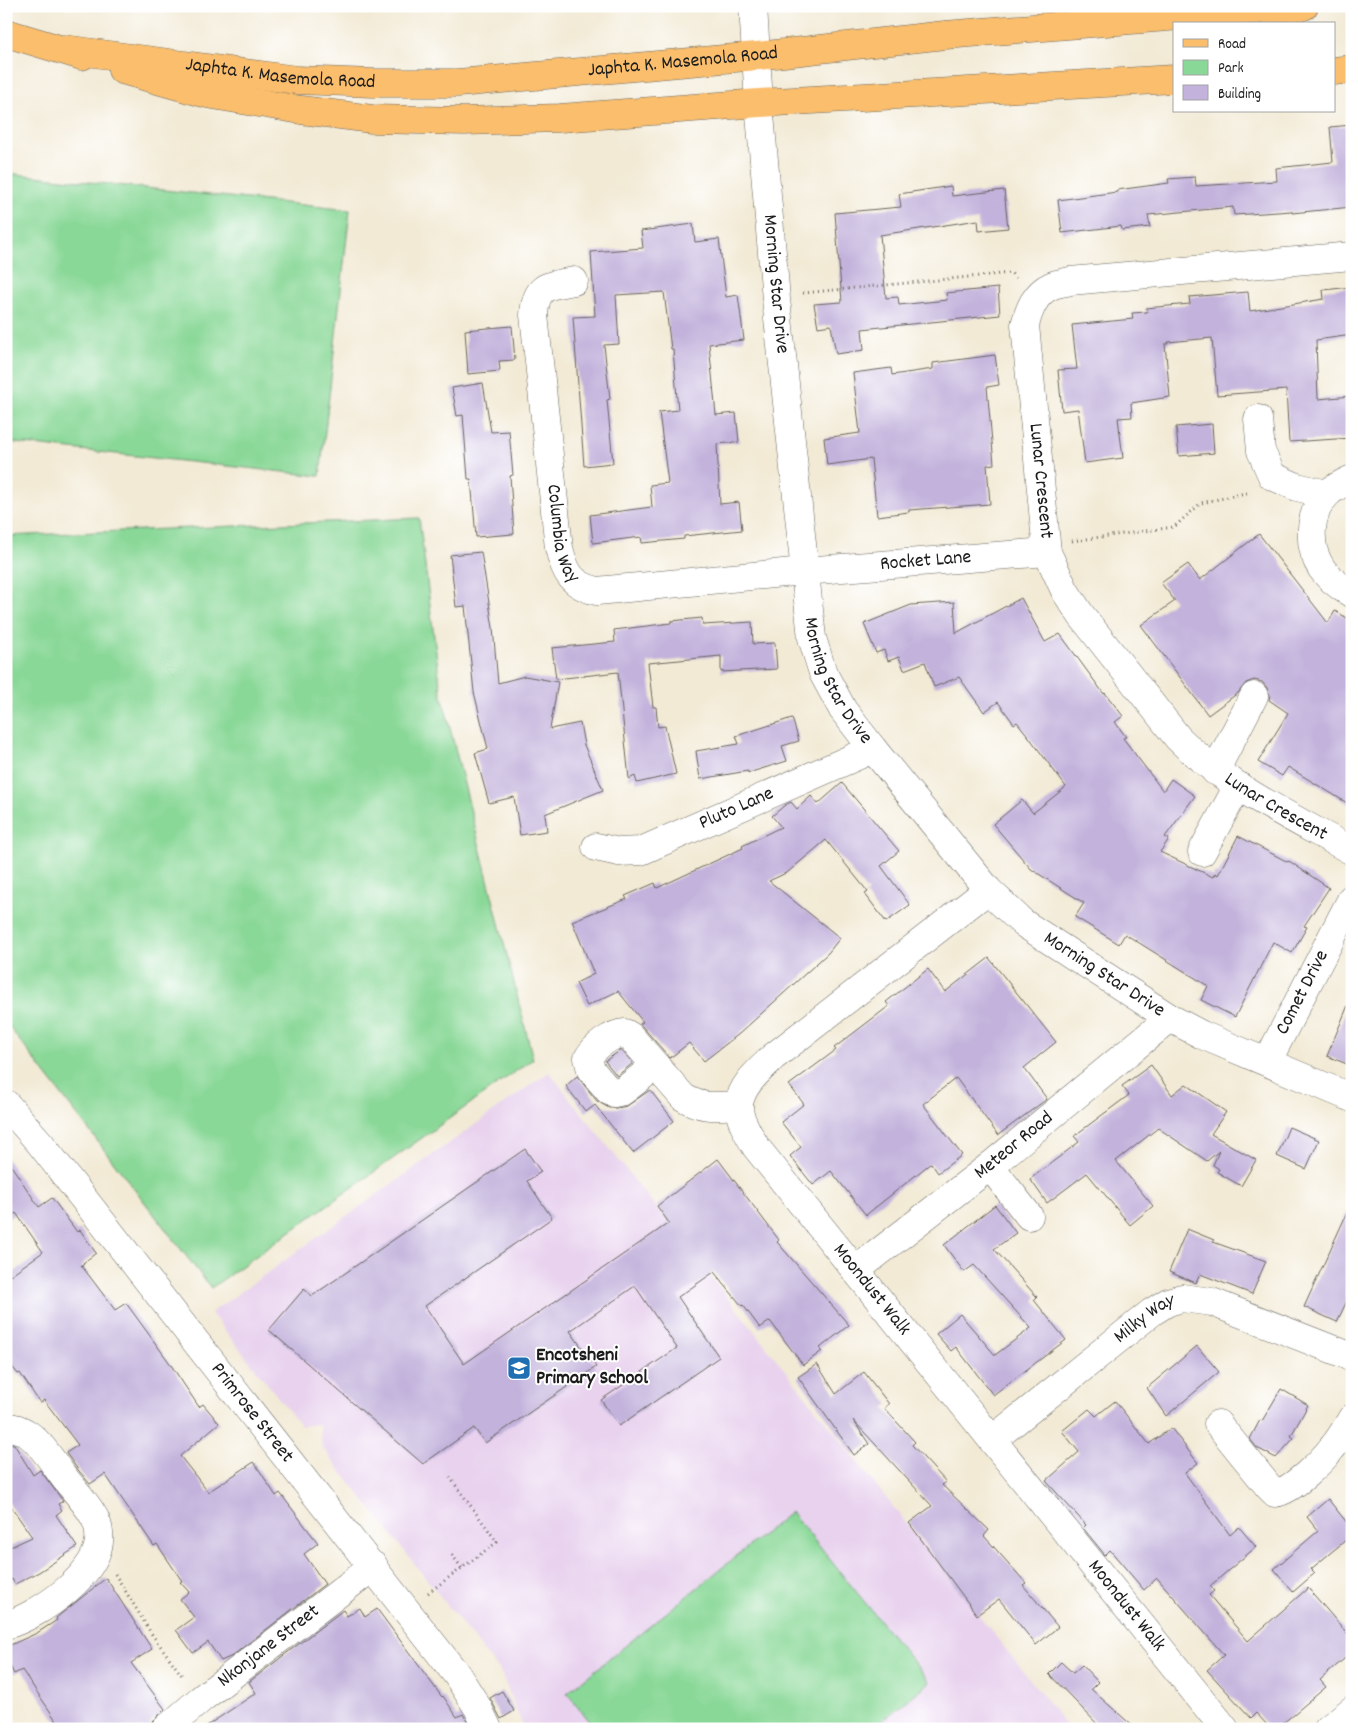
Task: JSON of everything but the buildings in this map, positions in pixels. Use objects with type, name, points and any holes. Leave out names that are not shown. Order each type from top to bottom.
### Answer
[{"type":"main road","name":"Japhta K. Masemola Road","points":[[64,49],[297,80],[372,83],[458,82],[757,56],[945,35],[1304,6]]},
{"type":"main road","name":"Japhta K. Masemola Road","points":[[6,34],[64,49],[132,74],[207,94],[372,119],[464,121],[560,118],[759,103],[1173,80]]},
{"type":"main road","points":[[1336,71],[1352,70]]},
{"type":"street","name":"Morning Star Drive","points":[[753,6],[759,103],[776,299],[812,638],[823,673],[843,710],[873,750],[988,890],[1023,923],[1170,1018],[1202,1035],[1352,1098]]},
{"type":"street","points":[[1039,295],[1051,286],[1070,282],[1352,256]]},
{"type":"street","name":"Columbia Way","points":[[574,281],[548,286],[538,293],[534,315],[559,548],[564,565],[572,579],[584,588],[597,591],[804,571]]},
{"type":"street","name":"Lunar Crescent","points":[[1039,295],[1029,309],[1025,325],[1065,591],[1081,615],[1178,738],[1195,755],[1238,786],[1352,851]]},
{"type":"street","points":[[1258,419],[1261,451],[1272,476],[1296,487],[1327,494]]},
{"type":"street","points":[[1352,479],[1327,494],[1314,515],[1311,533],[1314,554],[1322,569],[1334,583],[1352,594]]},
{"type":"street","name":"Rocket Lane","points":[[804,571],[1058,547]]},
{"type":"street","points":[[1215,771],[1254,696]]},
{"type":"street","name":"Pluto Lane","points":[[596,847],[618,852],[641,851],[873,750]]},
{"type":"street","points":[[1202,852],[1238,786]]},
{"type":"street","points":[[655,1066],[683,1097],[694,1104],[709,1107],[738,1105],[749,1081],[773,1058],[988,890]]},
{"type":"street","name":"Comet Drive","points":[[1267,1062],[1352,898]]},
{"type":"street","name":"Meteor Road","points":[[856,1270],[990,1166],[1170,1018]]},
{"type":"street","name":"Primrose Street","points":[[6,1104],[40,1143],[374,1566],[457,1675],[478,1708],[488,1729]]},
{"type":"street","name":"Moondust Walk","points":[[738,1105],[744,1126],[756,1147],[1225,1729]]},
{"type":"street","points":[[990,1166],[1029,1216]]},
{"type":"street","name":"Milky Way","points":[[992,1440],[1152,1312],[1168,1302],[1182,1298],[1212,1302],[1352,1357]]},
{"type":"street","points":[[1218,1424],[1275,1493],[1293,1484],[1316,1465],[1333,1447],[1352,1418]]},
{"type":"street","points":[[6,1427],[12,1427],[27,1434],[41,1447],[94,1516],[100,1534],[89,1567],[74,1583],[44,1607],[20,1621],[6,1625]]},
{"type":"street","name":"Nkonjane Street","points":[[166,1729],[374,1566]]},
{"type":"street","points":[[1328,1729],[1352,1710]]},
{"type":"path","points":[[776,299],[810,291],[1011,273],[1039,295]]},
{"type":"path","points":[[1058,547],[1174,527],[1201,503],[1254,492]]},
{"type":"path","points":[[426,1594],[497,1542],[449,1476]]},
{"type":"path","points":[[96,1550],[117,1577],[151,1633],[174,1666],[201,1700]]},
{"type":"path","points":[[452,1555],[462,1568]]},
{"type":"shaded area","name":"Encotsheni Primary School","points":[[549,1072],[1069,1729],[524,1729],[501,1673],[322,1447],[319,1424],[301,1426],[211,1313]]},
{"type":"green space","points":[[6,173],[350,210],[320,476],[6,442]]},
{"type":"green space","points":[[419,518],[441,692],[533,1059],[211,1288],[6,1023],[6,536]]},
{"type":"green space","points":[[791,1512],[930,1682],[872,1729],[596,1729],[567,1693]]},
{"type":"place","name":"Encotsheni Primary School","points":[[519,1368]]}]
